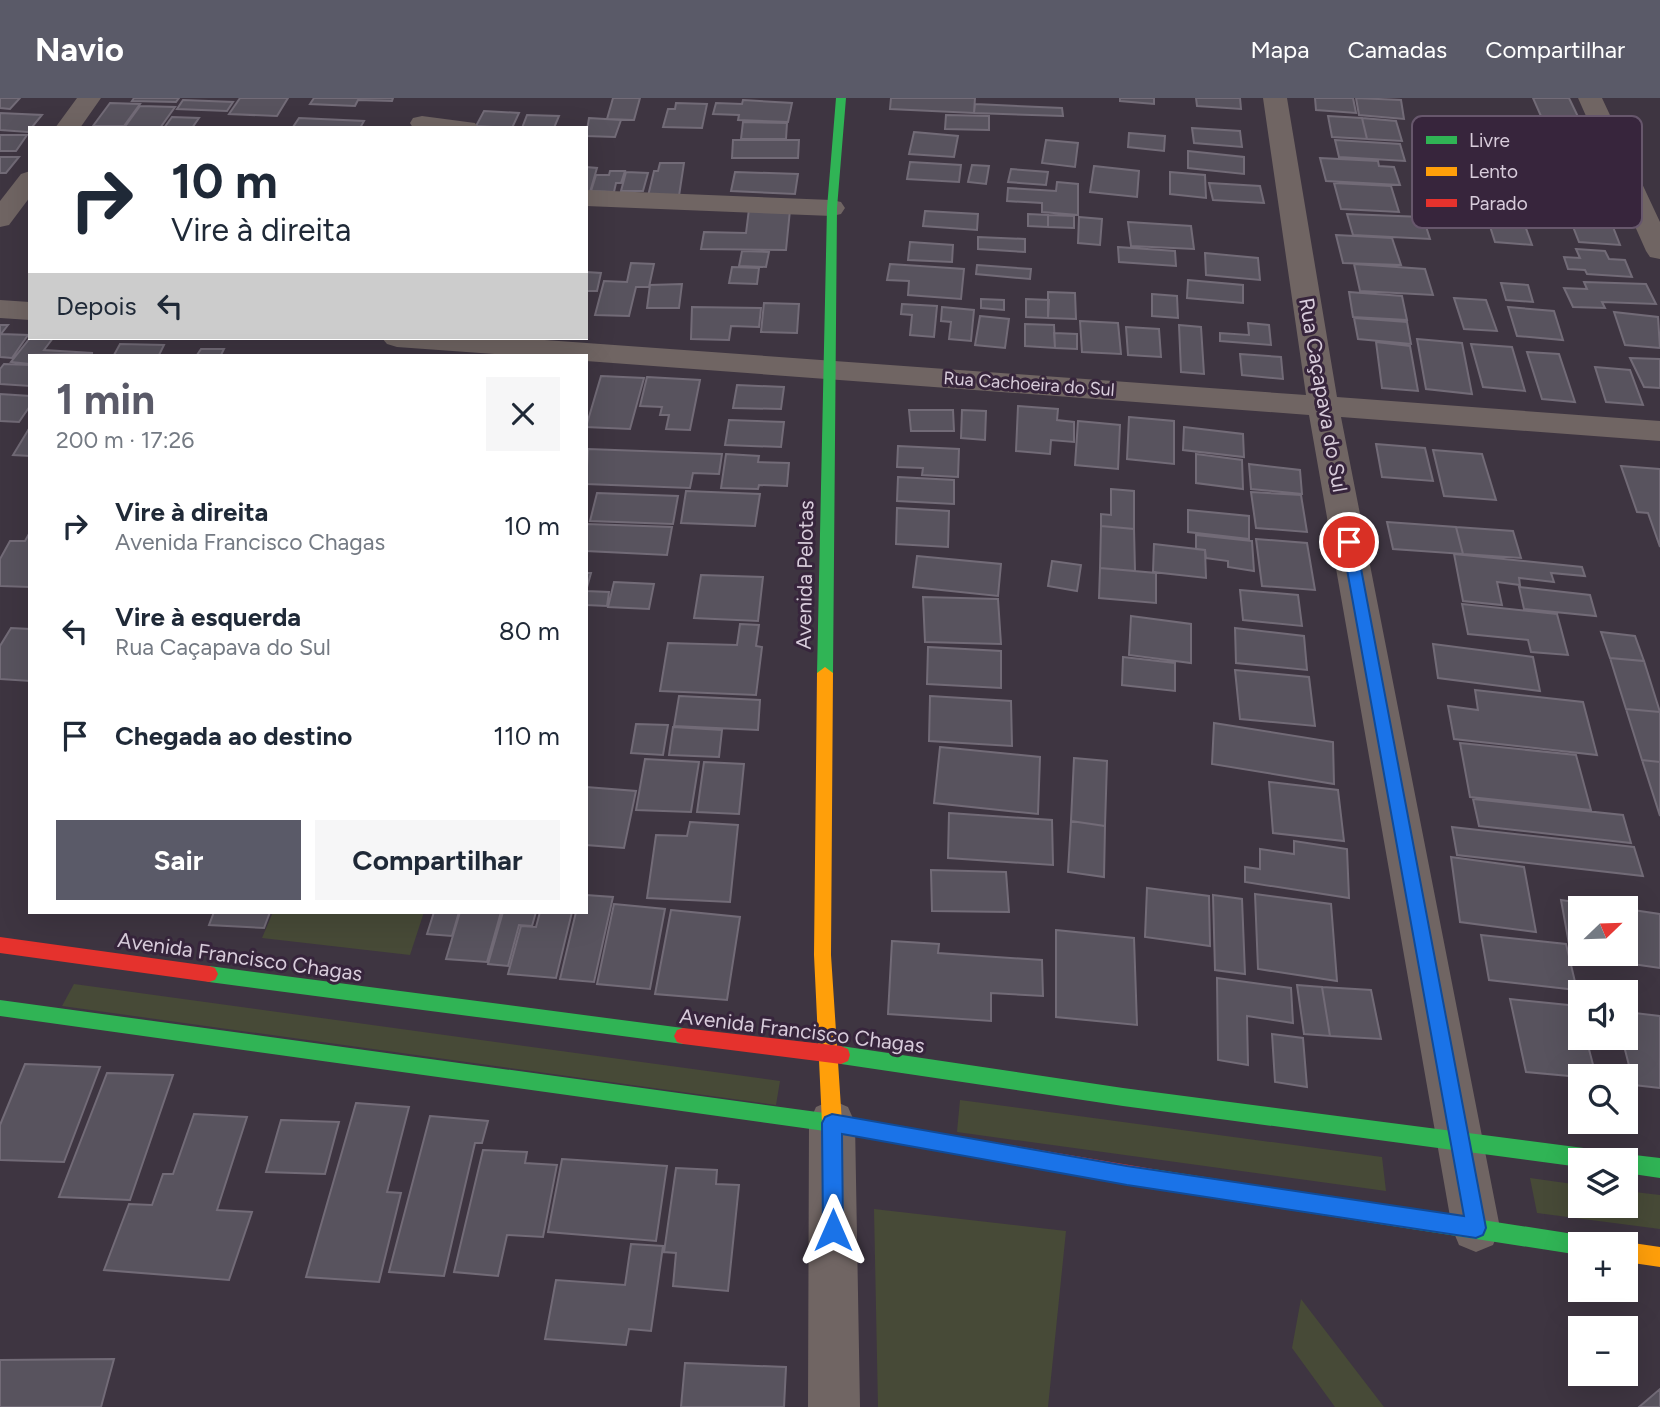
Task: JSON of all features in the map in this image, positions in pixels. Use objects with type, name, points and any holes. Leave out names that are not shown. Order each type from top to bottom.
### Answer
[{"type":"main road","name":"Avenida Pelotas","points":[[832,1123],[825,1053],[822,880],[828,369],[832,208],[841,98]]},
{"type":"main road","name":"Avenida Francisco Chagas","points":[[4,954],[825,1053],[1123,1097],[1568,1156]]},
{"type":"main road","points":[[0,1008],[832,1123],[1127,1175],[1568,1243]]},
{"type":"main road","points":[[1638,1165],[1660,1168]]},
{"type":"main road","points":[[1638,1254],[1660,1257]]},
{"type":"street","points":[[69,126],[89,98]]},
{"type":"street","points":[[421,125],[434,98]]},
{"type":"street","name":"Rua Caçapava do Sul","points":[[1275,98],[1324,406],[1476,1228]]},
{"type":"street","points":[[1590,98],[1598,116]]},
{"type":"street","points":[[0,219],[28,182]]},
{"type":"street","points":[[588,198],[832,208]]},
{"type":"street","points":[[1642,212],[1660,251]]},
{"type":"street","points":[[0,309],[28,311]]},
{"type":"street","name":"Rua Cachoeira do Sul","points":[[425,340],[1660,432]]},
{"type":"street","points":[[832,1123],[834,1407]]},
{"type":"green space","points":[[272,914],[423,914],[410,955],[262,938]]},
{"type":"green space","points":[[74,984],[780,1081],[776,1105],[62,1006]]},
{"type":"green space","points":[[960,1100],[1382,1157],[1386,1191],[957,1132]]},
{"type":"green space","points":[[1530,1178],[1568,1183],[1568,1217],[1537,1213]]},
{"type":"green space","points":[[1638,1192],[1660,1195],[1660,1229],[1575,1218],[1638,1218]]},
{"type":"green space","points":[[874,1209],[1066,1231],[1048,1407],[878,1407]]},
{"type":"green space","points":[[1301,1299],[1384,1407],[1335,1407],[1292,1348]]},
{"type":"building","points":[[0,98],[20,98],[10,109],[0,108]]},
{"type":"building","points":[[134,98],[179,98],[176,102],[132,101]]},
{"type":"building","points":[[240,98],[288,98],[277,116],[229,114]]},
{"type":"building","points":[[314,98],[393,98],[392,101],[358,100],[355,106],[310,104]]},
{"type":"building","points":[[613,98],[640,98],[634,120],[607,119]]},
{"type":"building","points":[[891,98],[975,98],[974,113],[890,109]]},
{"type":"building","points":[[1120,98],[1154,98],[1154,104],[1120,101]]},
{"type":"building","points":[[1196,98],[1240,98],[1241,109],[1197,106]]},
{"type":"building","points":[[1315,98],[1353,98],[1356,113],[1316,110]]},
{"type":"building","points":[[1356,98],[1401,100],[1404,119],[1359,115]]},
{"type":"building","points":[[1533,98],[1569,98],[1578,116],[1541,116]]},
{"type":"building","points":[[183,100],[233,102],[227,111],[177,109]]},
{"type":"building","points":[[743,100],[792,103],[788,122],[738,120],[739,115],[713,114],[716,103],[742,104]]},
{"type":"building","points":[[110,103],[140,104],[124,126],[93,126]]},
{"type":"building","points":[[676,103],[707,104],[702,128],[663,127],[668,109],[675,109]]},
{"type":"building","points":[[975,104],[1062,108],[1063,116],[974,113]]},
{"type":"building","points":[[140,106],[175,107],[161,126],[125,126]]},
{"type":"building","points":[[484,111],[519,113],[513,126],[476,126]]},
{"type":"building","points":[[0,113],[42,115],[33,126],[28,126],[28,132],[0,130]]},
{"type":"building","points":[[527,115],[559,116],[555,126],[523,126]]},
{"type":"building","points":[[946,115],[989,116],[989,130],[945,129]]},
{"type":"building","points":[[1328,116],[1362,118],[1367,139],[1332,137]]},
{"type":"building","points":[[172,117],[199,118],[193,126],[165,126]]},
{"type":"building","points":[[299,118],[364,121],[361,126],[294,126]]},
{"type":"building","points":[[589,118],[621,120],[615,137],[588,136]]},
{"type":"building","points":[[1362,118],[1396,121],[1402,141],[1367,139]]},
{"type":"building","points":[[743,122],[787,123],[786,139],[741,139]]},
{"type":"building","points":[[1192,128],[1240,131],[1242,147],[1194,143]]},
{"type":"building","points":[[914,132],[958,136],[954,157],[909,154]]},
{"type":"building","points":[[1129,133],[1165,136],[1164,151],[1128,147]]},
{"type":"building","points":[[0,135],[27,135],[16,151],[0,151]]},
{"type":"building","points":[[733,140],[799,140],[798,158],[732,158]]},
{"type":"building","points":[[1046,140],[1078,143],[1075,167],[1042,163]]},
{"type":"building","points":[[1335,140],[1400,144],[1405,161],[1339,157]]},
{"type":"building","points":[[1188,151],[1244,157],[1244,174],[1188,168]]},
{"type":"building","points":[[0,157],[19,157],[6,173],[0,173]]},
{"type":"building","points":[[1320,158],[1378,161],[1379,166],[1394,167],[1400,185],[1326,181]]},
{"type":"building","points":[[910,162],[961,165],[959,182],[907,179]]},
{"type":"building","points":[[660,163],[684,163],[679,196],[648,196],[654,171],[658,171]]},
{"type":"building","points":[[972,165],[989,166],[986,184],[968,182]]},
{"type":"building","points":[[1094,166],[1139,171],[1137,197],[1090,192]]},
{"type":"building","points":[[588,167],[597,168],[590,192]]},
{"type":"building","points":[[1011,169],[1048,172],[1046,185],[1008,182]]},
{"type":"building","points":[[610,171],[625,171],[621,183],[616,183],[614,192],[591,191],[596,175],[609,175]]},
{"type":"building","points":[[626,172],[648,173],[643,191],[621,191]]},
{"type":"building","points":[[735,172],[798,174],[795,194],[731,191]]},
{"type":"building","points":[[1170,172],[1205,175],[1206,198],[1170,194]]},
{"type":"building","points":[[1057,182],[1078,184],[1078,215],[1042,212],[1042,203],[1007,201],[1008,188],[1056,191]]},
{"type":"building","points":[[1209,183],[1260,186],[1264,203],[1213,200]]},
{"type":"building","points":[[1334,183],[1391,186],[1399,212],[1341,209]]},
{"type":"building","points":[[749,209],[790,210],[786,250],[701,249],[704,232],[746,233]]},
{"type":"building","points":[[925,211],[978,214],[977,230],[923,226]]},
{"type":"building","points":[[1028,214],[1048,215],[1048,227],[1028,226]]},
{"type":"building","points":[[1347,214],[1412,217],[1412,228],[1426,228],[1430,239],[1353,235]]},
{"type":"building","points":[[1048,215],[1074,216],[1074,228],[1048,227]]},
{"type":"building","points":[[1079,217],[1102,219],[1100,245],[1078,243]]},
{"type":"building","points":[[1128,222],[1191,226],[1194,249],[1131,246]]},
{"type":"building","points":[[1491,228],[1526,228],[1532,245],[1495,242]]},
{"type":"building","points":[[1574,228],[1613,228],[1620,245],[1579,242]]},
{"type":"building","points":[[1336,235],[1392,238],[1401,265],[1343,263]]},
{"type":"building","points":[[978,237],[1025,239],[1025,252],[978,249]]},
{"type":"building","points":[[910,242],[953,245],[952,262],[908,260]]},
{"type":"building","points":[[1118,247],[1175,251],[1176,266],[1119,262]]},
{"type":"building","points":[[1576,249],[1605,251],[1609,259],[1625,260],[1632,277],[1587,274],[1585,270],[1568,269],[1564,257],[1580,258]]},
{"type":"building","points":[[742,251],[769,252],[766,267],[739,266]]},
{"type":"building","points":[[1205,253],[1258,258],[1260,280],[1206,275]]},
{"type":"building","points":[[631,263],[654,264],[649,287],[636,287],[629,316],[595,315],[604,281],[627,282]]},
{"type":"building","points":[[890,264],[964,269],[961,299],[908,295],[909,281],[887,280]]},
{"type":"building","points":[[1354,264],[1425,269],[1433,295],[1360,291]]},
{"type":"building","points":[[977,265],[1031,269],[1030,279],[976,274]]},
{"type":"building","points":[[732,267],[759,268],[757,284],[729,283]]},
{"type":"building","points":[[588,272],[601,273],[597,291],[588,291]]},
{"type":"building","points":[[1188,280],[1243,285],[1243,303],[1187,298]]},
{"type":"building","points":[[1584,282],[1646,284],[1656,304],[1602,302],[1605,308],[1573,307],[1564,288],[1587,289]]},
{"type":"building","points":[[1501,283],[1528,285],[1533,302],[1506,300]]},
{"type":"building","points":[[682,284],[679,308],[647,308],[650,285]]},
{"type":"building","points":[[1048,292],[1075,293],[1076,319],[1048,318]]},
{"type":"building","points":[[1349,292],[1402,296],[1407,320],[1353,317]]},
{"type":"building","points":[[1152,294],[1177,296],[1178,318],[1152,316]]},
{"type":"building","points":[[1454,298],[1486,300],[1497,331],[1464,329]]},
{"type":"building","points":[[981,299],[1004,300],[1004,310],[981,308]]},
{"type":"building","points":[[1026,299],[1049,300],[1048,318],[1026,317]]},
{"type":"building","points":[[764,303],[799,304],[797,333],[761,332]]},
{"type":"building","points":[[902,304],[937,306],[934,337],[910,335],[912,315],[901,314]]},
{"type":"building","points":[[692,307],[761,308],[759,327],[731,326],[729,340],[691,339]]},
{"type":"building","points":[[942,307],[974,310],[971,341],[949,339],[951,322],[941,321]]},
{"type":"building","points":[[1508,307],[1554,311],[1563,340],[1517,336]]},
{"type":"building","points":[[1614,312],[1658,317],[1660,348],[1625,345]]},
{"type":"building","points":[[980,316],[1009,319],[1005,348],[975,345]]},
{"type":"building","points":[[1354,318],[1407,322],[1411,344],[1358,339]]},
{"type":"building","points":[[1080,321],[1118,323],[1121,354],[1082,352]]},
{"type":"building","points":[[1248,323],[1269,325],[1271,345],[1220,341],[1220,333],[1249,335]]},
{"type":"building","points":[[1025,324],[1054,325],[1055,348],[1025,346]]},
{"type":"building","points":[[0,325],[8,325],[1,334],[28,335],[12,358],[0,357]]},
{"type":"building","points":[[1179,325],[1201,327],[1204,374],[1181,372]]},
{"type":"building","points":[[1126,327],[1159,329],[1161,357],[1128,355]]},
{"type":"building","points":[[1054,333],[1077,334],[1077,349],[1055,348]]},
{"type":"building","points":[[1417,339],[1462,343],[1472,394],[1426,389]]},
{"type":"building","points":[[28,340],[52,340],[44,350],[93,353],[28,354],[28,364],[11,362]]},
{"type":"building","points":[[1376,342],[1410,346],[1418,391],[1382,388]]},
{"type":"building","points":[[120,344],[164,345],[160,354],[115,354]]},
{"type":"building","points":[[1471,344],[1512,347],[1525,391],[1483,387]]},
{"type":"building","points":[[201,349],[224,349],[222,354],[198,354]]},
{"type":"building","points":[[1527,352],[1559,354],[1575,402],[1542,399]]},
{"type":"building","points":[[1240,354],[1281,357],[1283,379],[1242,375]]},
{"type":"building","points":[[1630,358],[1660,359],[1660,388],[1644,387]]},
{"type":"building","points":[[4,364],[28,365],[28,386],[0,384],[0,369]]},
{"type":"building","points":[[1595,367],[1630,370],[1643,405],[1606,402]]},
{"type":"building","points":[[601,376],[644,378],[630,429],[588,427]]},
{"type":"building","points":[[647,377],[700,380],[690,430],[666,429],[669,415],[660,415],[662,407],[640,406]]},
{"type":"building","points":[[737,385],[784,387],[781,409],[733,408]]},
{"type":"building","points":[[0,394],[28,396],[28,409],[19,422],[0,421]]},
{"type":"building","points":[[1018,406],[1058,409],[1057,420],[1074,422],[1074,442],[1051,440],[1050,454],[1016,451]]},
{"type":"building","points":[[909,410],[953,410],[954,431],[911,431]]},
{"type":"building","points":[[962,410],[986,411],[985,440],[961,438]]},
{"type":"building","points":[[1129,417],[1174,421],[1174,464],[1127,459]]},
{"type":"building","points":[[729,420],[784,422],[781,447],[725,445]]},
{"type":"building","points":[[1078,421],[1120,425],[1118,469],[1075,465]]},
{"type":"building","points":[[1184,427],[1243,434],[1244,457],[1183,450]]},
{"type":"building","points":[[28,430],[28,456],[13,455]]},
{"type":"building","points":[[1376,444],[1425,448],[1433,481],[1382,477]]},
{"type":"building","points":[[898,446],[959,449],[958,477],[922,475],[923,468],[897,467]]},
{"type":"building","points":[[588,449],[722,454],[719,474],[693,473],[690,488],[588,484]]},
{"type":"building","points":[[1433,450],[1482,454],[1496,500],[1444,496]]},
{"type":"building","points":[[726,454],[759,456],[758,462],[789,463],[787,486],[759,485],[758,489],[721,488]]},
{"type":"building","points":[[1196,454],[1242,460],[1243,489],[1196,483]]},
{"type":"building","points":[[1249,464],[1300,470],[1302,494],[1251,489]]},
{"type":"building","points":[[1621,466],[1660,469],[1660,547],[1648,513],[1637,512]]},
{"type":"building","points":[[898,477],[954,480],[954,504],[897,501]]},
{"type":"building","points":[[1111,489],[1134,491],[1134,529],[1101,526],[1101,514],[1111,515]]},
{"type":"building","points":[[686,491],[760,494],[755,526],[681,523]]},
{"type":"building","points":[[1251,492],[1301,495],[1307,532],[1256,528]]},
{"type":"building","points":[[597,493],[678,496],[673,524],[590,521]]},
{"type":"building","points":[[897,508],[949,511],[948,547],[896,544]]},
{"type":"building","points":[[1188,510],[1249,516],[1249,539],[1188,532]]},
{"type":"building","points":[[1387,522],[1456,527],[1463,554],[1393,549]]},
{"type":"building","points":[[588,524],[672,527],[667,555],[588,551]]},
{"type":"building","points":[[1101,526],[1134,529],[1135,571],[1100,568]]},
{"type":"building","points":[[1456,527],[1513,531],[1521,558],[1463,554]]},
{"type":"building","points":[[1196,535],[1252,541],[1254,571],[1228,567],[1228,561],[1206,558],[1205,550],[1196,549]]},
{"type":"building","points":[[28,536],[28,587],[0,586],[0,559],[10,541],[25,541]]},
{"type":"building","points":[[1256,539],[1307,543],[1315,590],[1262,586]]},
{"type":"building","points":[[1154,544],[1205,550],[1206,578],[1153,572]]},
{"type":"building","points":[[1454,554],[1582,567],[1585,576],[1551,573],[1554,582],[1519,578],[1520,585],[1497,582],[1502,605],[1463,601]]},
{"type":"building","points":[[917,556],[1001,564],[998,596],[913,587]]},
{"type":"building","points":[[1052,561],[1081,565],[1077,591],[1048,586]]},
{"type":"building","points":[[1100,568],[1156,573],[1156,603],[1099,598]]},
{"type":"building","points":[[701,575],[763,577],[758,621],[694,618]]},
{"type":"building","points":[[614,582],[654,584],[649,609],[608,607]]},
{"type":"building","points":[[1519,587],[1590,595],[1596,616],[1524,609]]},
{"type":"building","points":[[1240,590],[1298,595],[1302,626],[1243,620]]},
{"type":"building","points":[[588,591],[609,592],[607,606],[588,605]]},
{"type":"building","points":[[923,597],[998,599],[1001,644],[925,642]]},
{"type":"building","points":[[1462,604],[1557,614],[1568,655],[1531,652],[1528,640],[1468,634]]},
{"type":"building","points":[[1131,616],[1191,624],[1191,663],[1129,655]]},
{"type":"building","points":[[740,624],[759,625],[756,646],[762,647],[756,695],[660,691],[668,643],[737,645]]},
{"type":"building","points":[[11,628],[28,629],[28,681],[0,679],[0,646]]},
{"type":"building","points":[[1235,628],[1304,636],[1307,670],[1236,663]]},
{"type":"building","points":[[1601,632],[1635,636],[1644,661],[1610,658]]},
{"type":"building","points":[[1433,644],[1533,657],[1540,691],[1438,678]]},
{"type":"building","points":[[928,647],[1001,651],[1001,688],[927,684]]},
{"type":"building","points":[[1123,657],[1175,663],[1175,691],[1122,685]]},
{"type":"building","points":[[1610,658],[1644,661],[1660,712],[1626,709]]},
{"type":"building","points":[[1235,670],[1309,677],[1315,726],[1240,719]]},
{"type":"building","points":[[1475,690],[1583,702],[1597,755],[1454,739],[1448,706],[1478,710]]},
{"type":"building","points":[[679,696],[760,700],[758,730],[674,726]]},
{"type":"building","points":[[930,696],[1011,701],[1012,746],[929,741]]},
{"type":"building","points":[[1626,709],[1660,712],[1660,762],[1642,760]]},
{"type":"building","points":[[1214,723],[1333,742],[1334,784],[1212,764]]},
{"type":"building","points":[[636,724],[668,725],[663,755],[631,753]]},
{"type":"building","points":[[673,727],[722,730],[719,757],[669,755]]},
{"type":"building","points":[[1460,743],[1576,755],[1591,810],[1470,797]]},
{"type":"building","points":[[940,747],[1040,757],[1038,814],[934,803]]},
{"type":"building","points":[[1074,758],[1107,761],[1105,826],[1071,821]]},
{"type":"building","points":[[645,759],[699,762],[691,812],[636,810]]},
{"type":"building","points":[[1642,760],[1660,762],[1660,816]]},
{"type":"building","points":[[704,762],[744,764],[739,814],[697,812]]},
{"type":"building","points":[[1269,782],[1338,790],[1344,841],[1273,833]]},
{"type":"building","points":[[588,787],[636,791],[624,848],[588,845]]},
{"type":"building","points":[[1473,799],[1623,815],[1631,843],[1479,826]]},
{"type":"building","points":[[949,813],[1052,820],[1053,865],[948,858]]},
{"type":"building","points":[[1071,821],[1105,826],[1104,877],[1068,872]]},
{"type":"building","points":[[690,822],[738,825],[730,902],[647,898],[656,835],[687,836]]},
{"type":"building","points":[[1452,827],[1634,847],[1643,876],[1457,855]]},
{"type":"building","points":[[1294,841],[1347,849],[1349,898],[1245,882],[1245,867],[1260,869],[1260,849],[1294,854]]},
{"type":"building","points":[[1451,857],[1524,867],[1536,932],[1460,922]]},
{"type":"building","points":[[931,870],[1006,872],[1009,912],[932,911]]},
{"type":"building","points":[[1147,888],[1209,896],[1210,946],[1145,937]]},
{"type":"building","points":[[1255,894],[1331,904],[1337,981],[1258,969]]},
{"type":"building","points":[[588,895],[613,897],[594,982],[560,979],[576,914],[588,914]]},
{"type":"building","points":[[1213,895],[1242,899],[1245,974],[1215,970]]},
{"type":"building","points":[[1561,900],[1568,901],[1568,938]]},
{"type":"building","points":[[614,904],[665,909],[650,989],[597,984]]},
{"type":"building","points":[[671,910],[740,917],[727,1000],[655,994]]},
{"type":"building","points":[[1638,911],[1660,914],[1660,968],[1638,965]]},
{"type":"building","points":[[213,914],[269,914],[264,928],[209,925]]},
{"type":"building","points":[[433,914],[458,914],[452,936],[427,934]]},
{"type":"building","points":[[459,914],[500,914],[487,962],[446,959]]},
{"type":"building","points":[[502,914],[535,914],[532,926],[519,925],[508,966],[488,964]]},
{"type":"building","points":[[539,914],[572,914],[556,978],[508,974],[521,926],[536,927]]},
{"type":"building","points":[[1056,930],[1134,938],[1137,1025],[1056,1017]]},
{"type":"building","points":[[1481,935],[1566,944],[1568,966],[1571,966],[1575,980],[1568,980],[1568,989],[1489,980]]},
{"type":"building","points":[[892,941],[939,944],[938,953],[1042,960],[1043,996],[991,993],[991,1021],[888,1014]]},
{"type":"building","points":[[1217,978],[1291,988],[1293,1023],[1247,1016],[1248,1065],[1218,1060]]},
{"type":"building","points":[[1297,985],[1322,987],[1330,1036],[1304,1034]]},
{"type":"building","points":[[1322,987],[1371,990],[1381,1039],[1330,1036]]},
{"type":"building","points":[[1510,999],[1568,1005],[1568,1050],[1589,1050],[1593,1064],[1568,1064],[1568,1076],[1526,1072]]},
{"type":"building","points":[[1638,1013],[1660,1016],[1660,1088],[1638,1085],[1638,1064],[1629,1064],[1625,1050],[1638,1050]]},
{"type":"building","points":[[1272,1034],[1303,1038],[1307,1087],[1275,1082]]},
{"type":"building","points":[[25,1064],[100,1067],[64,1162],[0,1160],[0,1125]]},
{"type":"building","points":[[107,1073],[173,1075],[130,1200],[59,1197]]},
{"type":"building","points":[[356,1103],[409,1107],[387,1192],[401,1193],[379,1282],[306,1277]]},
{"type":"building","points":[[194,1114],[247,1117],[217,1210],[252,1212],[229,1280],[104,1270],[129,1204],[152,1205],[163,1174],[173,1174]]},
{"type":"building","points":[[430,1116],[488,1121],[482,1143],[475,1143],[444,1276],[389,1272]]},
{"type":"building","points":[[281,1120],[339,1122],[325,1174],[266,1172]]},
{"type":"building","points":[[483,1150],[527,1152],[525,1163],[557,1165],[543,1237],[507,1235],[498,1276],[454,1272]]},
{"type":"building","points":[[562,1159],[667,1166],[656,1241],[548,1232]]},
{"type":"building","points":[[676,1168],[717,1170],[716,1184],[739,1185],[728,1291],[673,1286],[676,1253],[664,1252]]},
{"type":"building","points":[[631,1244],[663,1246],[651,1331],[629,1329],[626,1345],[545,1339],[556,1280],[625,1285]]},
{"type":"building","points":[[114,1359],[101,1407],[0,1407],[0,1360]]},
{"type":"building","points":[[685,1363],[786,1367],[784,1407],[681,1407]]},
{"type":"building","points":[[1660,1389],[1660,1407],[1639,1407]]},
{"type":"traffic: fast","points":[[825,673],[832,208],[841,98]]},
{"type":"traffic: fast","points":[[209,974],[683,1036]]},
{"type":"traffic: fast","points":[[0,1008],[832,1123],[951,1144]]},
{"type":"traffic: fast","points":[[841,1055],[1123,1097],[1568,1156]]},
{"type":"traffic: fast","points":[[1638,1165],[1660,1168]]},
{"type":"traffic: fast","points":[[1153,1179],[1568,1243]]},
{"type":"traffic: slow","points":[[825,673],[823,955],[832,1123]]},
{"type":"traffic: slow","points":[[1638,1254],[1660,1257]]},
{"type":"traffic: jam","points":[[0,945],[209,974]]},
{"type":"traffic: jam","points":[[683,1036],[841,1055]]},
{"type":"traffic: jam","points":[[951,1144],[1153,1179]]},
{"type":"route","points":[[833,1230],[832,1123],[1127,1175],[1476,1228],[1349,542]]}]
